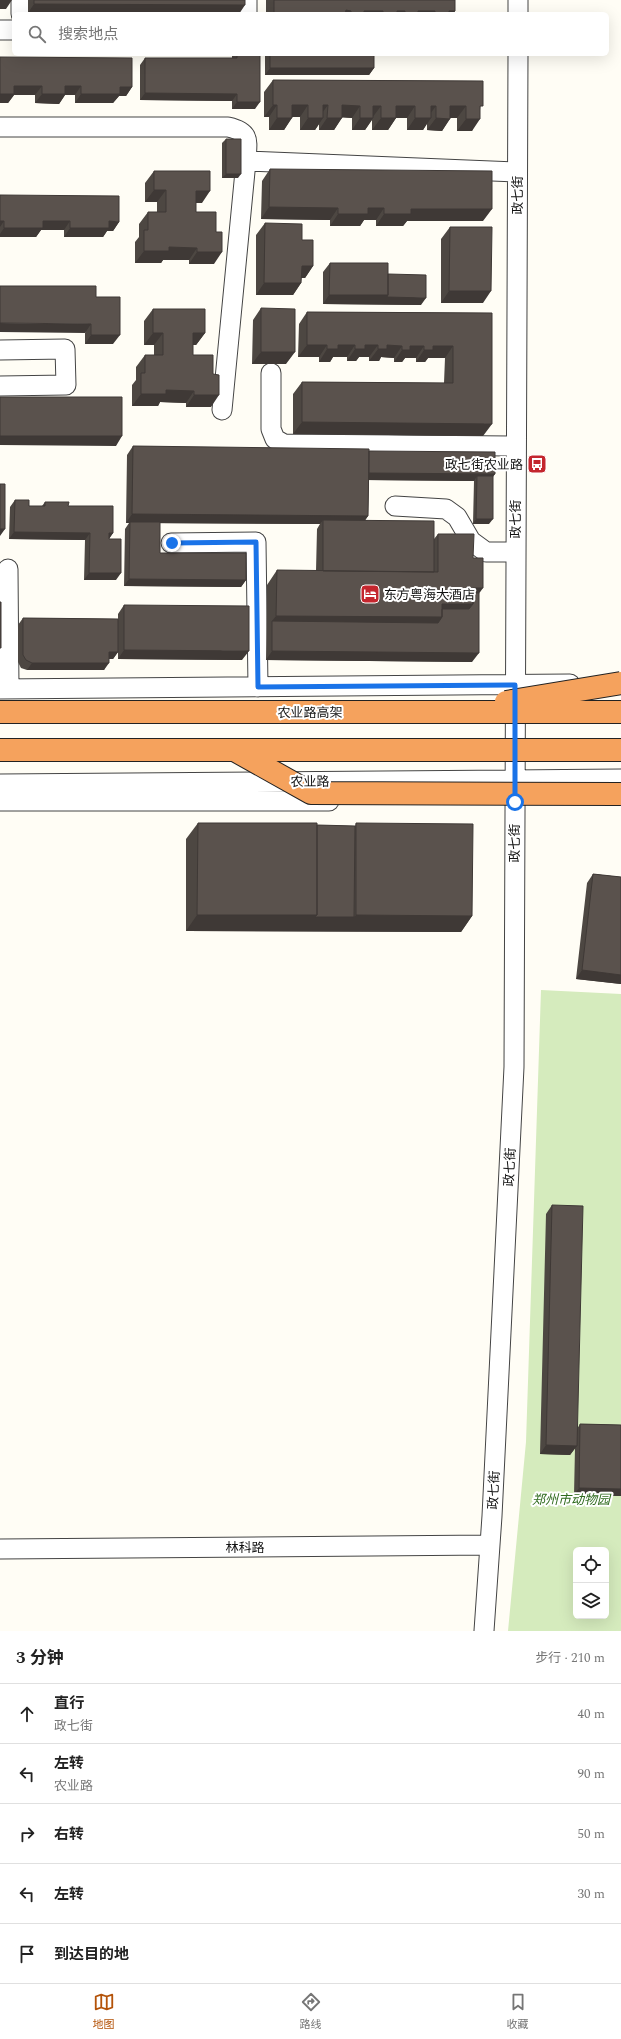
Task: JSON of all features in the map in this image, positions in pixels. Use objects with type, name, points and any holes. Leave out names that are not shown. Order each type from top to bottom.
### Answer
[{"type":"highway","points":[[442,712],[621,684]]},
{"type":"highway","name":"农业路高架","points":[[0,712],[621,712]]},
{"type":"highway","points":[[0,750],[621,750]]},
{"type":"highway","points":[[235,750],[311,793],[621,794]]},
{"type":"street","points":[[20,12],[21,0]]},
{"type":"street","points":[[247,0],[247,12]]},
{"type":"street","points":[[518,0],[518,12]]},
{"type":"street","points":[[0,30],[12,30]]},
{"type":"street","name":"政七街","points":[[484,1631],[490,1545],[514,1067],[518,56]]},
{"type":"street","points":[[0,127],[228,127],[244,133],[247,139],[246,161],[222,410]]},
{"type":"street","points":[[246,161],[517,172]]},
{"type":"street","points":[[0,350],[66,349],[66,385],[0,386]]},
{"type":"street","points":[[271,373],[271,429],[274,439],[284,444],[516,446]]},
{"type":"street","points":[[394,506],[446,509],[457,517],[471,541],[486,552],[515,552]]},
{"type":"street","points":[[172,543],[256,542],[258,687]]},
{"type":"street","points":[[8,569],[5,689],[621,684]]},
{"type":"street","name":"农业路","points":[[0,784],[621,779]]},
{"type":"street","points":[[0,801],[515,802]]},
{"type":"street","name":"林科路","points":[[0,1549],[490,1545]]},
{"type":"green space","name":"郑州市动物园","points":[[541,990],[621,994],[621,1631],[508,1631],[526,1442]]},
{"type":"building","points":[[34,0],[245,0],[245,5],[34,4]]},
{"type":"building","points":[[274,0],[455,0],[455,11],[449,12],[351,12],[346,10],[346,12],[274,12]]},
{"type":"building","points":[[237,56],[260,56],[260,102],[237,102],[237,94],[145,93],[145,58],[237,58]]},
{"type":"building","points":[[270,56],[374,56],[374,68],[270,68]]},
{"type":"building","points":[[0,57],[132,58],[132,87],[120,87],[120,94],[81,94],[81,86],[65,86],[65,94],[42,94],[42,86],[14,86],[14,94],[0,94]]},
{"type":"building","points":[[273,80],[483,81],[483,106],[480,106],[480,119],[466,119],[466,106],[450,106],[450,119],[436,118],[436,106],[431,106],[431,118],[415,118],[415,106],[396,106],[396,118],[381,118],[381,106],[373,106],[373,118],[360,118],[360,106],[342,105],[342,118],[327,118],[328,105],[323,105],[323,118],[308,118],[308,105],[292,105],[292,118],[277,118],[277,105],[273,105]]},
{"type":"building","points":[[226,139],[241,139],[241,174],[226,174]]},
{"type":"building","points":[[270,169],[492,171],[492,209],[411,209],[411,214],[384,214],[384,208],[368,208],[368,214],[338,214],[338,208],[269,207]]},
{"type":"building","points":[[154,171],[210,171],[210,191],[196,191],[196,212],[216,212],[216,232],[222,232],[222,252],[197,252],[197,248],[169,247],[169,251],[144,251],[144,230],[148,230],[148,212],[166,212],[166,190],[154,190]]},
{"type":"building","points":[[0,195],[119,196],[119,222],[109,221],[109,228],[70,228],[70,221],[43,221],[43,228],[4,228],[4,221],[0,221]]},
{"type":"building","points":[[265,223],[302,224],[302,240],[313,240],[313,266],[302,266],[301,283],[264,283]]},
{"type":"building","points":[[450,227],[492,227],[491,291],[449,291]]},
{"type":"building","points":[[330,263],[388,263],[388,295],[329,295]]},
{"type":"building","points":[[388,274],[426,275],[426,298],[387,297]]},
{"type":"building","points":[[0,286],[96,286],[96,297],[120,297],[120,335],[91,335],[91,324],[0,323]]},
{"type":"building","points":[[261,308],[295,309],[295,352],[261,352]]},
{"type":"building","points":[[153,309],[205,309],[205,333],[193,333],[193,355],[213,355],[213,374],[219,375],[219,395],[194,395],[194,391],[166,390],[166,394],[141,394],[141,373],[145,373],[145,355],[163,355],[163,333],[153,333]]},
{"type":"building","points":[[307,312],[492,313],[492,424],[302,422],[302,382],[453,383],[453,346],[433,346],[433,350],[424,350],[424,346],[410,346],[410,350],[402,350],[402,346],[387,345],[387,349],[378,349],[378,345],[365,345],[365,349],[355,349],[355,345],[338,345],[338,349],[327,349],[327,345],[307,345]]},
{"type":"building","points":[[0,397],[122,397],[122,436],[0,436]]},
{"type":"building","points":[[133,446],[369,449],[368,516],[132,514]]},
{"type":"building","points":[[369,451],[495,452],[495,474],[369,473]]},
{"type":"building","points":[[477,476],[493,476],[493,519],[476,519]]},
{"type":"building","points":[[0,484],[5,484],[5,529],[0,529]]},
{"type":"building","points":[[15,500],[29,500],[29,506],[45,506],[45,502],[69,502],[68,506],[113,506],[113,533],[109,533],[109,539],[121,539],[121,573],[89,573],[90,533],[14,532]]},
{"type":"building","points":[[323,520],[434,521],[434,572],[323,571]]},
{"type":"building","points":[[130,522],[160,522],[160,553],[246,553],[246,580],[129,579]]},
{"type":"building","points":[[438,534],[474,534],[473,558],[483,558],[483,588],[473,588],[473,604],[442,604],[442,617],[276,616],[277,570],[438,572]]},
{"type":"building","points":[[473,593],[479,593],[479,653],[272,651],[272,621],[438,623],[442,617],[442,609],[469,609],[473,604]]},
{"type":"building","points":[[1,602],[1,648],[0,648]]},
{"type":"building","points":[[124,605],[249,606],[249,651],[124,650]]},
{"type":"building","points":[[23,618],[118,619],[118,652],[109,652],[109,663],[32,663],[26,660],[23,655]]},
{"type":"building","points":[[198,823],[317,823],[317,915],[197,915]]},
{"type":"building","points":[[356,823],[473,824],[472,916],[356,915]]},
{"type":"building","points":[[317,825],[355,826],[354,917],[315,917],[317,915]]},
{"type":"building","points":[[593,874],[621,877],[621,975],[582,970]]},
{"type":"building","points":[[552,1205],[583,1206],[577,1446],[546,1445]]},
{"type":"building","points":[[580,1424],[621,1425],[621,1489],[579,1488]]},
{"type":"place","name":"政七街农业路","points":[[537,464]]},
{"type":"place","name":"东方粤海大酒店","points":[[370,594]]},
{"type":"route","points":[[172,543],[256,542],[258,687],[515,685],[515,802]]}]
